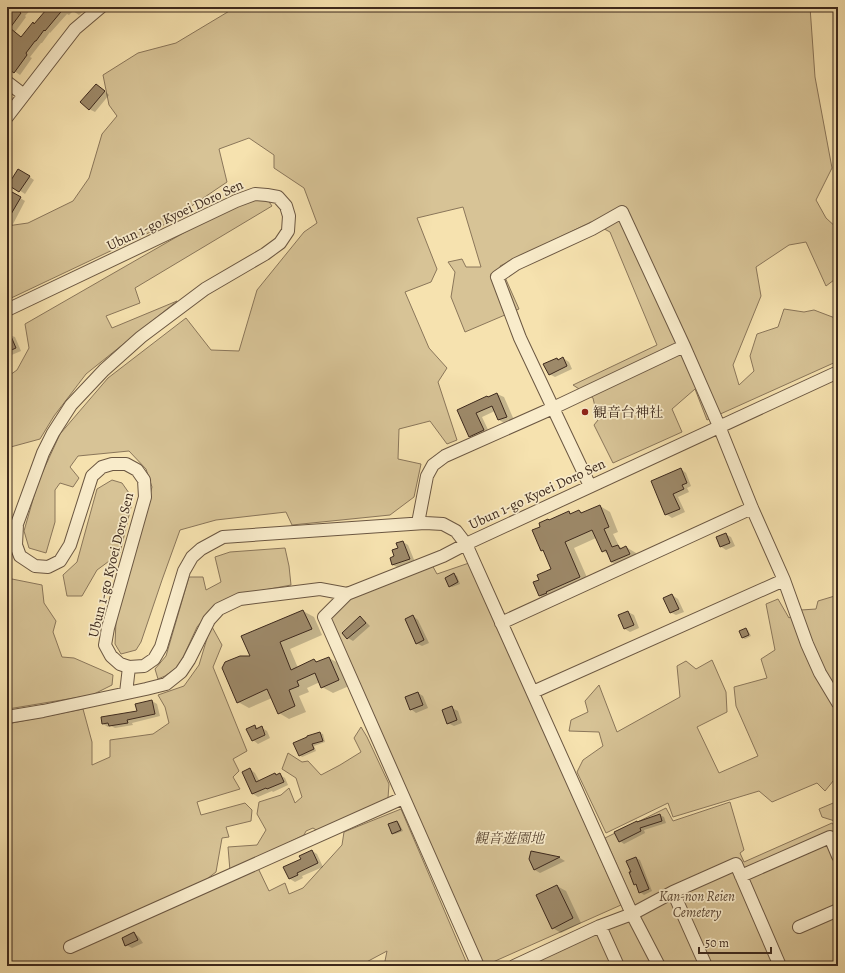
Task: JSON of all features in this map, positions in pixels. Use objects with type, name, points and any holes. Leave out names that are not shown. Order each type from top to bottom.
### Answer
[{"type":"street","points":[[7,117],[75,29],[100,7]]},
{"type":"street","points":[[7,82],[24,95]]},
{"type":"street","name":"Ubun 1-go Kyoei Doro Sen","points":[[7,310],[236,201],[255,194],[267,195],[278,197],[286,206],[289,216],[288,231],[280,243],[265,254],[205,289],[141,337],[104,370],[71,405],[53,433],[43,453],[17,524],[16,544],[20,556],[35,566],[48,567],[60,561],[70,545],[92,476],[102,467],[112,464],[126,464],[137,470],[144,480],[144,497],[108,628],[105,645],[111,656],[120,664],[129,667],[144,666],[154,659],[161,647],[184,571],[192,557],[201,549],[223,537],[425,523],[443,524],[456,531],[466,544],[838,372]]},
{"type":"street","points":[[590,486],[520,338],[497,277],[516,264],[592,229],[622,212],[719,426],[752,508],[784,580],[807,644],[820,673],[838,703]]},
{"type":"street","points":[[418,523],[427,476],[433,465],[445,456],[553,408],[684,346]]},
{"type":"street","points":[[501,622],[752,508]]},
{"type":"street","points":[[478,966],[324,617],[347,594],[443,556],[466,544],[632,914],[659,966]]},
{"type":"street","points":[[533,692],[784,580]]},
{"type":"street","points":[[7,717],[43,711],[166,684],[181,672],[189,660],[209,620],[219,609],[240,599],[320,589],[347,594]]},
{"type":"street","points":[[126,693],[129,667]]},
{"type":"street","points":[[70,947],[404,798]]},
{"type":"street","points":[[741,876],[830,837],[838,856]]},
{"type":"street","points":[[514,966],[533,962],[600,926],[632,914],[673,892],[736,864],[780,966]]},
{"type":"street","points":[[673,892],[706,966]]},
{"type":"street","points":[[799,927],[838,910]]},
{"type":"street","points":[[600,926],[618,966]]},
{"type":"green space","points":[[236,7],[810,7],[815,77],[832,168],[816,200],[826,218],[838,229],[838,277],[826,286],[806,242],[789,245],[756,267],[761,296],[733,365],[739,385],[754,371],[750,356],[757,334],[778,327],[784,309],[804,312],[814,310],[835,318],[838,324],[838,361],[707,420],[695,389],[672,409],[682,432],[613,463],[594,425],[598,420],[593,398],[573,385],[657,345],[610,232],[591,222],[500,266],[519,309],[465,332],[451,297],[455,272],[448,262],[462,259],[466,267],[481,267],[463,207],[417,218],[437,269],[431,282],[405,292],[429,348],[447,368],[438,382],[457,440],[447,444],[430,421],[399,429],[398,459],[421,464],[414,497],[390,515],[292,525],[286,512],[216,520],[180,530],[141,642],[136,650],[121,654],[115,644],[116,621],[152,487],[146,469],[129,451],[78,456],[70,467],[79,478],[73,487],[60,483],[55,490],[55,522],[46,553],[29,548],[24,531],[38,482],[60,434],[108,378],[186,318],[211,350],[239,351],[257,290],[304,232],[317,223],[304,188],[274,168],[274,155],[249,138],[219,149],[227,182],[159,228],[7,300],[7,226],[28,223],[73,201],[89,178],[102,134],[117,116],[109,105],[103,75],[138,53],[176,43]]},
{"type":"green space","points":[[260,189],[272,206],[135,288],[140,303],[106,316],[112,328],[177,301],[86,374],[54,416],[40,439],[7,448],[7,377],[17,370],[29,348],[25,324]]},
{"type":"green space","points":[[112,480],[122,483],[129,493],[131,507],[120,553],[97,570],[82,596],[67,596],[63,575],[77,562],[97,489]]},
{"type":"green space","points":[[285,548],[291,585],[243,594],[210,611],[197,627],[179,666],[158,679],[155,669],[166,656],[189,577],[203,577],[206,590],[221,582],[215,557],[230,552]]},
{"type":"green space","name":"観音遊園地","points":[[469,563],[621,905],[484,966],[328,618],[350,597],[432,565],[437,574]]},
{"type":"green space","points":[[7,578],[42,585],[44,603],[56,621],[53,632],[62,657],[74,658],[113,675],[112,685],[92,695],[7,708]]},
{"type":"green space","points":[[838,595],[838,696],[830,697],[838,715],[838,775],[825,791],[817,783],[772,802],[759,791],[673,817],[668,803],[606,833],[577,772],[583,760],[603,746],[599,732],[569,731],[571,720],[588,712],[585,701],[599,685],[617,732],[680,697],[677,666],[686,661],[696,669],[712,660],[726,692],[727,712],[697,727],[719,773],[758,756],[736,706],[734,687],[767,678],[761,659],[775,650],[766,604],[778,599],[789,618],[801,610],[816,609],[818,601]]},
{"type":"green space","points":[[211,625],[222,645],[213,667],[247,751],[233,759],[239,771],[233,777],[240,789],[197,802],[201,815],[245,803],[252,810],[251,821],[226,827],[229,837],[222,838],[216,872],[199,885],[258,868],[269,891],[285,883],[289,894],[303,888],[342,845],[344,832],[401,809],[468,966],[384,966],[387,951],[359,966],[7,966],[7,724],[83,709],[92,742],[92,765],[110,757],[110,740],[153,734],[169,723],[165,707],[158,695],[184,686],[199,665]]},
{"type":"green space","points":[[361,727],[389,784],[388,798],[318,831],[313,828],[306,831],[304,835],[230,871],[228,847],[257,845],[266,830],[257,814],[259,802],[281,795],[289,788],[295,803],[302,797],[296,778],[282,769],[288,753],[302,762],[308,761],[321,775],[361,752],[354,738]]},
{"type":"green space","points":[[838,801],[838,822],[822,817],[819,809]]},
{"type":"green space","name":"Kan-non Reien Cemetery","points":[[730,802],[744,850],[740,853],[744,862],[832,823],[838,831],[838,966],[501,966],[635,906],[605,838],[666,808],[673,821]]},
{"type":"building","points":[[9,7],[25,7],[10,28],[21,37],[33,22],[34,24],[50,7],[65,7],[35,41],[14,73],[7,68],[7,10]]},
{"type":"building","points":[[96,84],[105,91],[89,110],[80,102]]},
{"type":"building","points":[[18,169],[30,176],[19,192],[8,185]]},
{"type":"building","points":[[12,192],[21,197],[7,221],[7,201]]},
{"type":"building","points":[[7,327],[16,348],[7,352]]},
{"type":"building","points":[[563,357],[567,366],[549,375],[543,364]]},
{"type":"building","points":[[497,393],[507,417],[498,420],[492,406],[476,413],[484,430],[469,437],[457,410]]},
{"type":"building","points":[[681,468],[687,483],[682,485],[684,489],[673,494],[680,509],[665,515],[651,481]]},
{"type":"building","points":[[600,505],[609,527],[604,529],[612,547],[618,545],[620,549],[626,546],[630,554],[611,562],[606,550],[602,552],[592,530],[565,542],[580,577],[539,596],[533,582],[539,580],[537,575],[551,569],[532,530],[540,527],[539,523],[569,511],[570,514],[579,510],[581,513]]},
{"type":"building","points":[[726,533],[730,543],[720,547],[716,537]]},
{"type":"building","points":[[403,541],[410,559],[392,565],[390,558],[394,556],[392,550],[398,548],[396,543]]},
{"type":"building","points":[[454,573],[458,582],[449,587],[445,578]]},
{"type":"building","points":[[672,594],[679,609],[670,613],[663,598]]},
{"type":"building","points":[[303,610],[312,629],[280,642],[291,670],[314,659],[316,662],[329,657],[339,680],[321,688],[315,673],[297,681],[299,686],[289,690],[295,706],[278,714],[267,689],[237,703],[222,668],[225,662],[240,656],[250,656],[241,636]]},
{"type":"building","points":[[628,611],[634,625],[624,629],[618,615]]},
{"type":"building","points":[[413,615],[424,640],[416,644],[405,619]]},
{"type":"building","points":[[360,616],[366,623],[347,639],[342,633]]},
{"type":"building","points":[[746,628],[749,635],[742,638],[739,631]]},
{"type":"building","points":[[418,692],[423,705],[410,710],[405,697]]},
{"type":"building","points":[[152,700],[155,714],[127,720],[128,723],[109,726],[108,723],[102,724],[101,717],[137,711],[135,704]]},
{"type":"building","points":[[452,706],[457,720],[447,724],[442,710]]},
{"type":"building","points":[[255,725],[256,729],[262,726],[265,735],[252,741],[246,729]]},
{"type":"building","points":[[320,732],[323,741],[312,744],[314,749],[299,756],[293,743],[307,736]]},
{"type":"building","points":[[250,768],[256,782],[275,773],[276,775],[280,773],[284,782],[252,794],[242,772]]},
{"type":"building","points":[[660,814],[662,821],[640,828],[641,831],[619,842],[614,832],[637,821]]},
{"type":"building","points":[[397,821],[401,830],[392,834],[388,824]]},
{"type":"building","points":[[312,850],[318,863],[297,873],[298,875],[289,879],[283,867],[301,859],[299,856]]},
{"type":"building","points":[[531,851],[560,857],[534,870],[529,859]]},
{"type":"building","points":[[636,857],[649,889],[639,893],[636,884],[634,885],[629,872],[631,872],[626,861]]},
{"type":"building","points":[[557,885],[573,918],[552,929],[536,895]]},
{"type":"building","points":[[134,932],[138,940],[125,946],[122,938]]},
{"type":"place","name":"観音台神社","points":[[585,412]]}]
